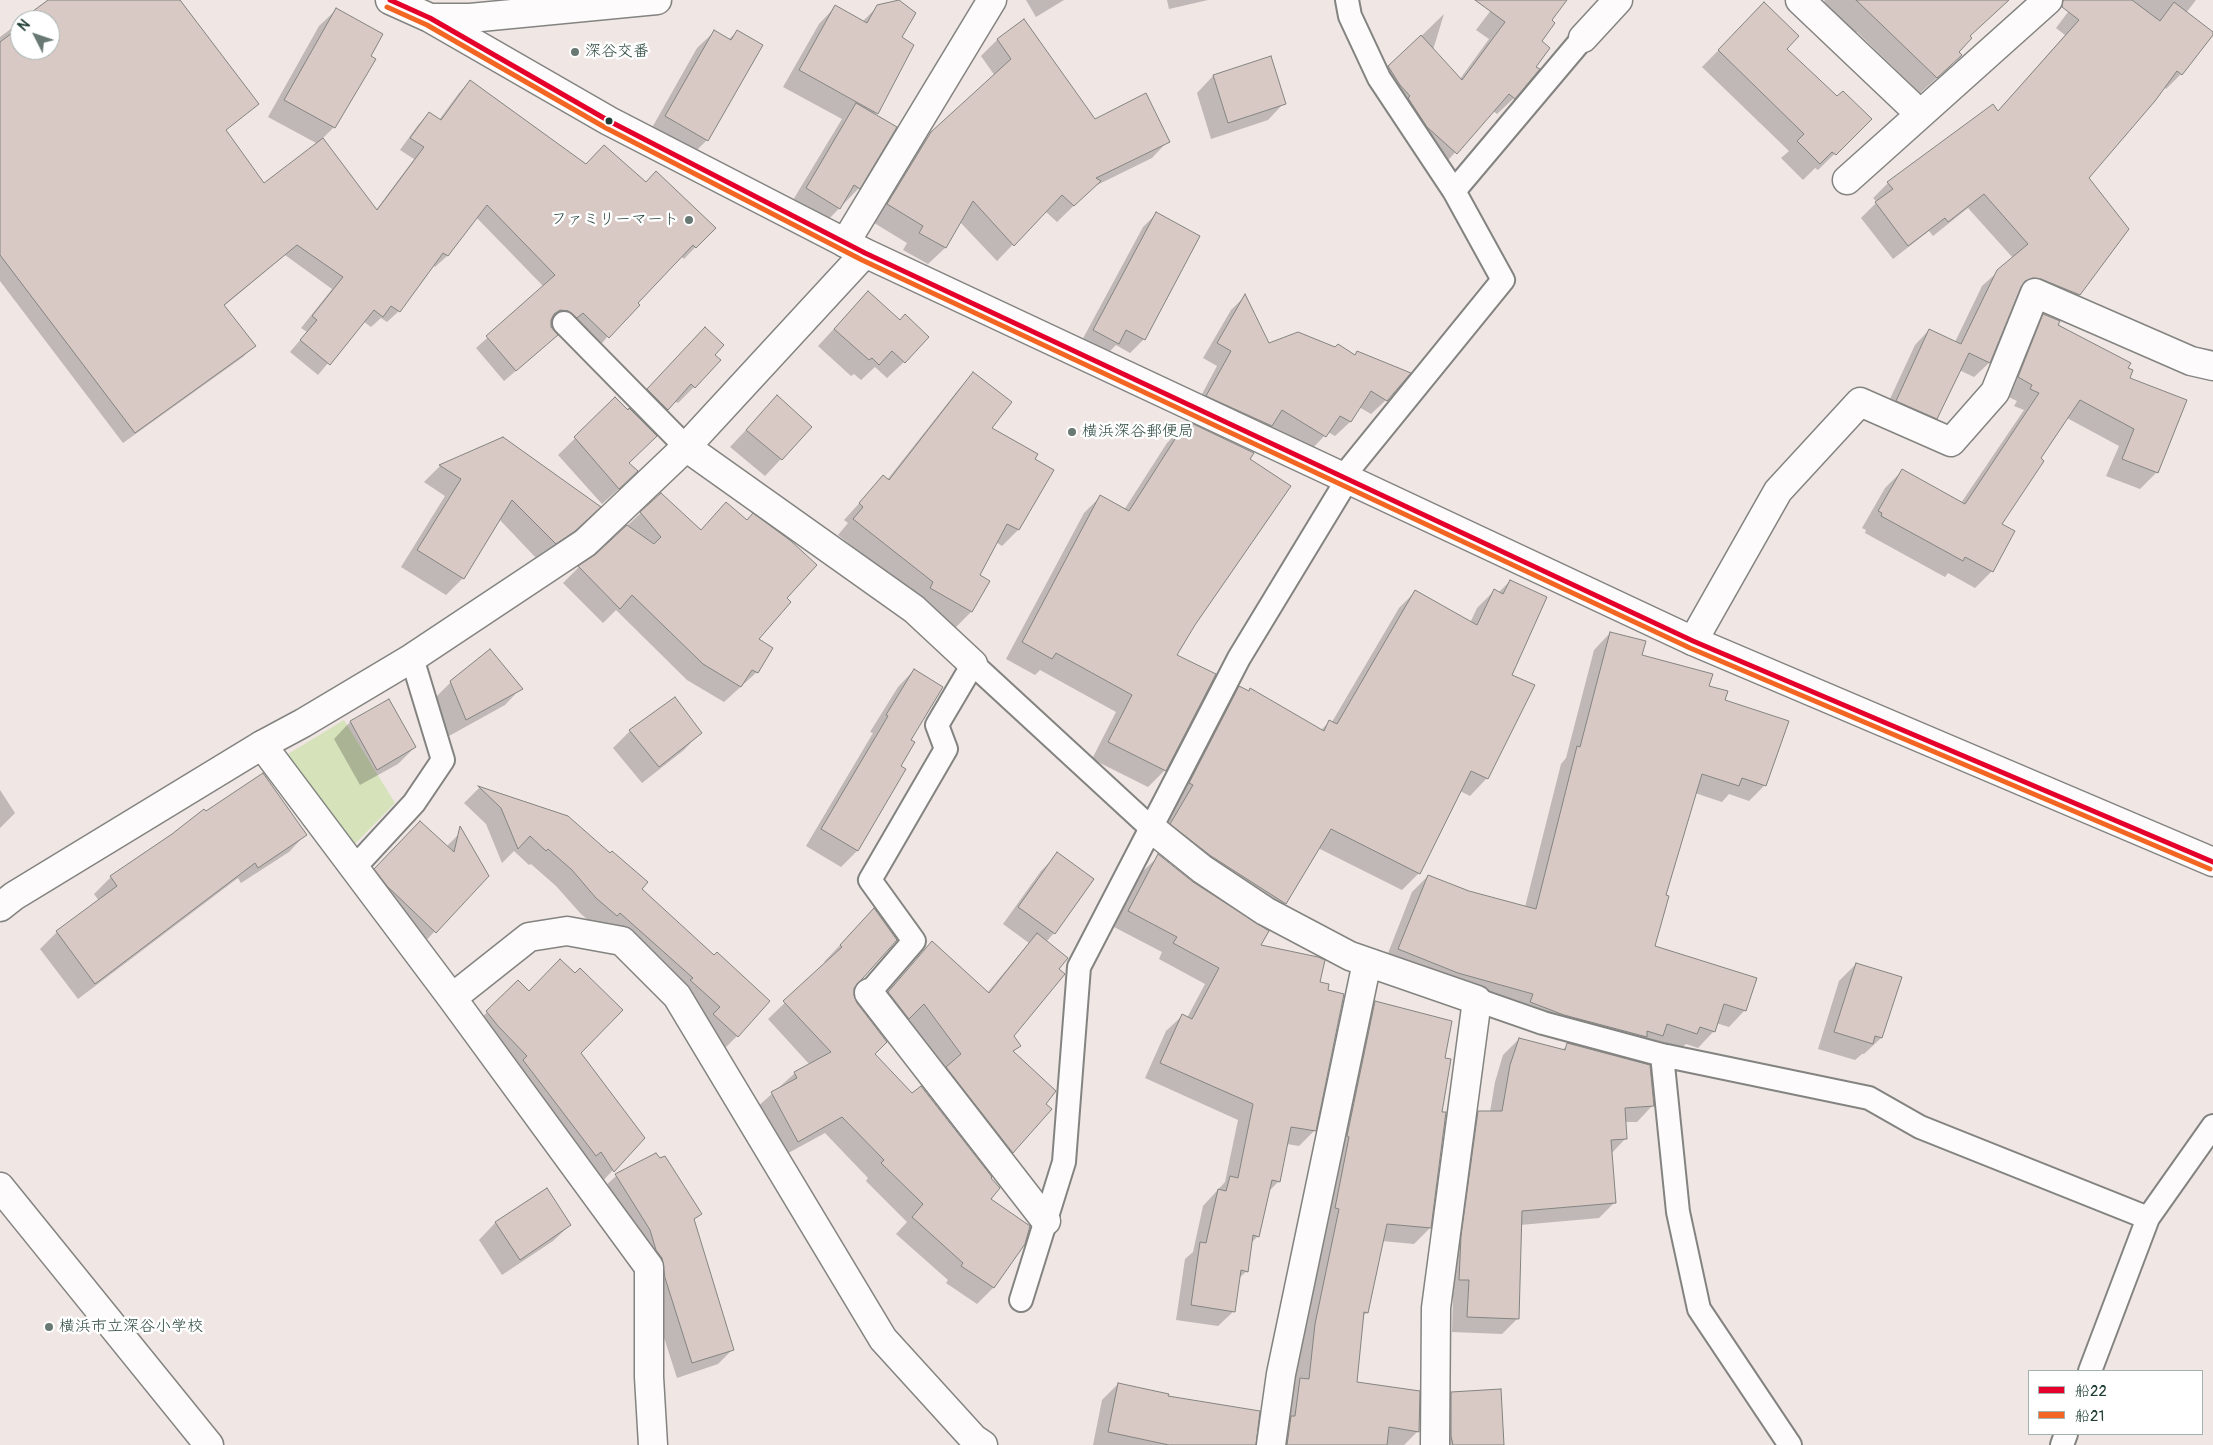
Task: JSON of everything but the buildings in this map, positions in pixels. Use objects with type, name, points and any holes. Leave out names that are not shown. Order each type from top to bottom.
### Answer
[{"type":"street","points":[[390,0],[430,18],[609,122],[855,248],[1693,641],[2213,862]]},
{"type":"street","points":[[430,18],[469,9],[657,0]]},
{"type":"street","points":[[0,907],[14,896],[262,745],[303,723],[412,658],[585,543],[686,447],[855,248],[992,0]]},
{"type":"street","points":[[1583,38],[1618,0]]},
{"type":"street","points":[[1800,0],[1920,114]]},
{"type":"street","points":[[1847,180],[2048,0]]},
{"type":"street","points":[[1693,641],[1778,491],[1860,402],[1951,442],[1995,392],[2035,294],[2191,361],[2213,366]]},
{"type":"street","points":[[686,447],[914,609],[974,664]]},
{"type":"street","points":[[262,745],[452,998],[649,1267],[649,1377],[653,1445]]},
{"type":"street","points":[[1151,828],[1202,869],[1265,911],[1350,956],[1477,1000],[1436,1308],[1435,1445]]},
{"type":"street","points":[[452,998],[529,937],[567,931],[622,941],[677,996],[883,1339],[974,1439],[983,1445]]},
{"type":"street","points":[[1271,1445],[1281,1374],[1367,962]]},
{"type":"street","points":[[869,993],[1046,1221]]},
{"type":"street","points":[[0,1188],[209,1445]]},
{"type":"lane","points":[[1021,1300],[1064,1162],[1079,967],[1142,849],[1239,658],[1345,479],[1503,280],[1454,191],[1379,78],[1350,16],[1347,0]]},
{"type":"lane","points":[[1454,191],[1583,38]]},
{"type":"lane","points":[[564,323],[686,447]]},
{"type":"lane","points":[[354,868],[414,803],[443,760],[412,658]]},
{"type":"lane","points":[[869,993],[914,941],[870,880],[946,749],[937,725],[974,664],[1151,828]]},
{"type":"lane","points":[[1477,1000],[1543,1023],[1662,1055],[1869,1098],[1920,1127],[2148,1218]]},
{"type":"lane","points":[[1662,1055],[1678,1212],[1699,1309],[1790,1445]]},
{"type":"lane","points":[[2090,1370],[2148,1218],[2213,1126]]},
{"type":"green space","points":[[344,720],[395,803],[350,849],[290,764],[288,754]]},
{"type":"transit line","name":"船22","points":[[390,0],[430,18],[609,121],[865,253],[1693,641],[2213,862]]},
{"type":"transit line","name":"船21","points":[[387,7],[427,25],[606,128],[862,260],[1690,648],[2210,869]]},
{"type":"place","name":"深谷交番","points":[[575,52]]},
{"type":"place","name":"ファミリーマート","points":[[689,220]]},
{"type":"place","name":"横浜深谷郵便局","points":[[1072,432]]},
{"type":"place","name":"横浜市立深谷小学校","points":[[49,1327]]}]
